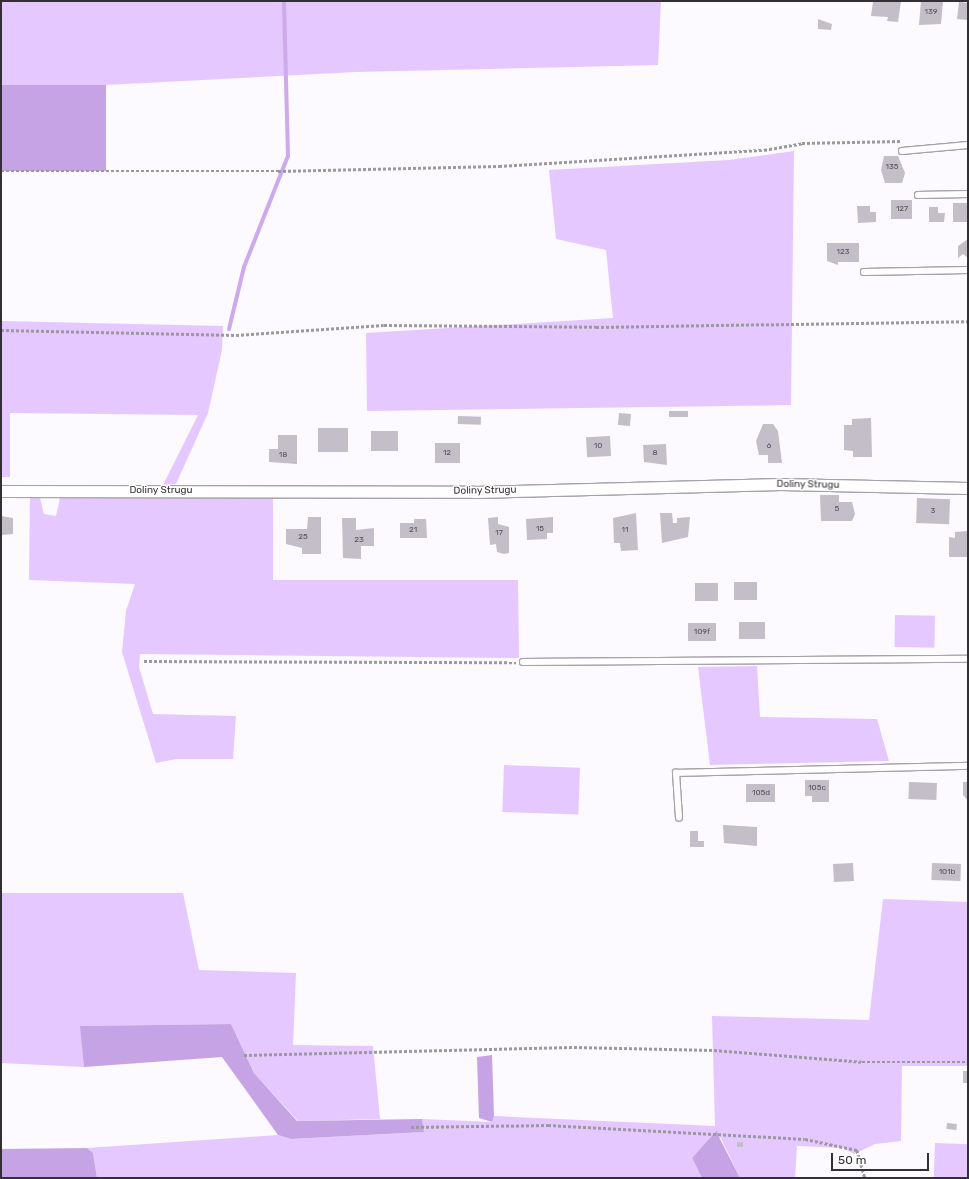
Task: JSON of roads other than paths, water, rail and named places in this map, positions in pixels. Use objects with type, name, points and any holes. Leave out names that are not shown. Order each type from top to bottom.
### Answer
[{"type":"street","name":"Doliny Strugu","points":[[1,491],[474,492],[781,484],[968,488]]},
{"type":"lane","points":[[902,151],[968,145]]},
{"type":"lane","points":[[918,196],[968,194]]},
{"type":"lane","points":[[864,272],[968,270]]},
{"type":"lane","points":[[523,662],[968,659]]},
{"type":"lane","points":[[679,818],[676,773],[968,766]]},
{"type":"waterway","points":[[229,329],[244,267],[288,156],[284,1]]}]
